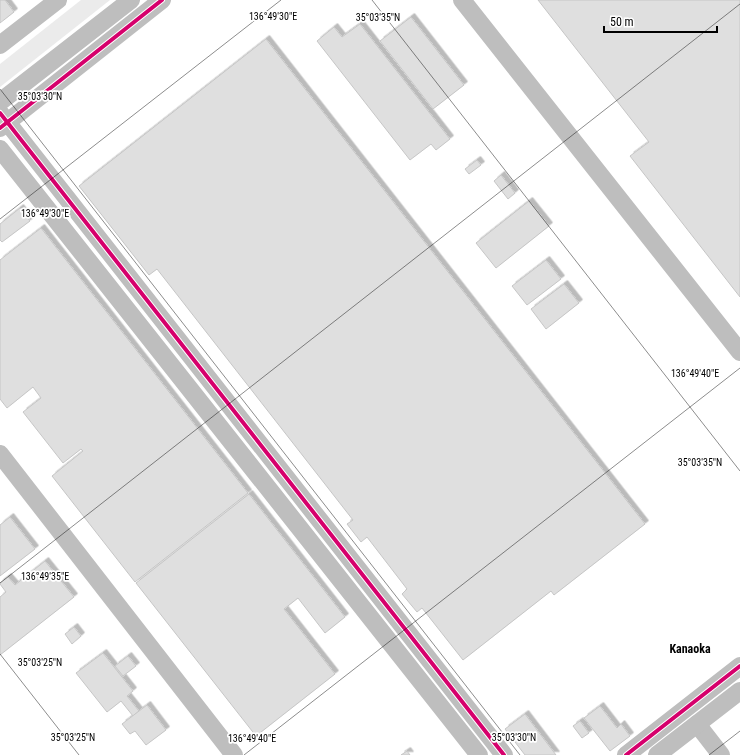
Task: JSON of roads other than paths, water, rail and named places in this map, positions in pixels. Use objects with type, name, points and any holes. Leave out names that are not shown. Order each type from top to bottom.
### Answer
[{"type":"street","points":[[0,45],[58,0]]},
{"type":"street","points":[[0,102],[131,0]]},
{"type":"street","points":[[162,0],[2,121],[504,755]]},
{"type":"street","points":[[462,0],[740,352]]},
{"type":"street","points":[[0,149],[479,755]]},
{"type":"street","points":[[0,454],[234,755]]},
{"type":"street","points":[[626,755],[740,666]]},
{"type":"street","points":[[657,755],[740,691]]},
{"type":"street","points":[[697,724],[721,755]]},
{"type":"district","name":"Kanaoka","points":[[690,649]]}]
